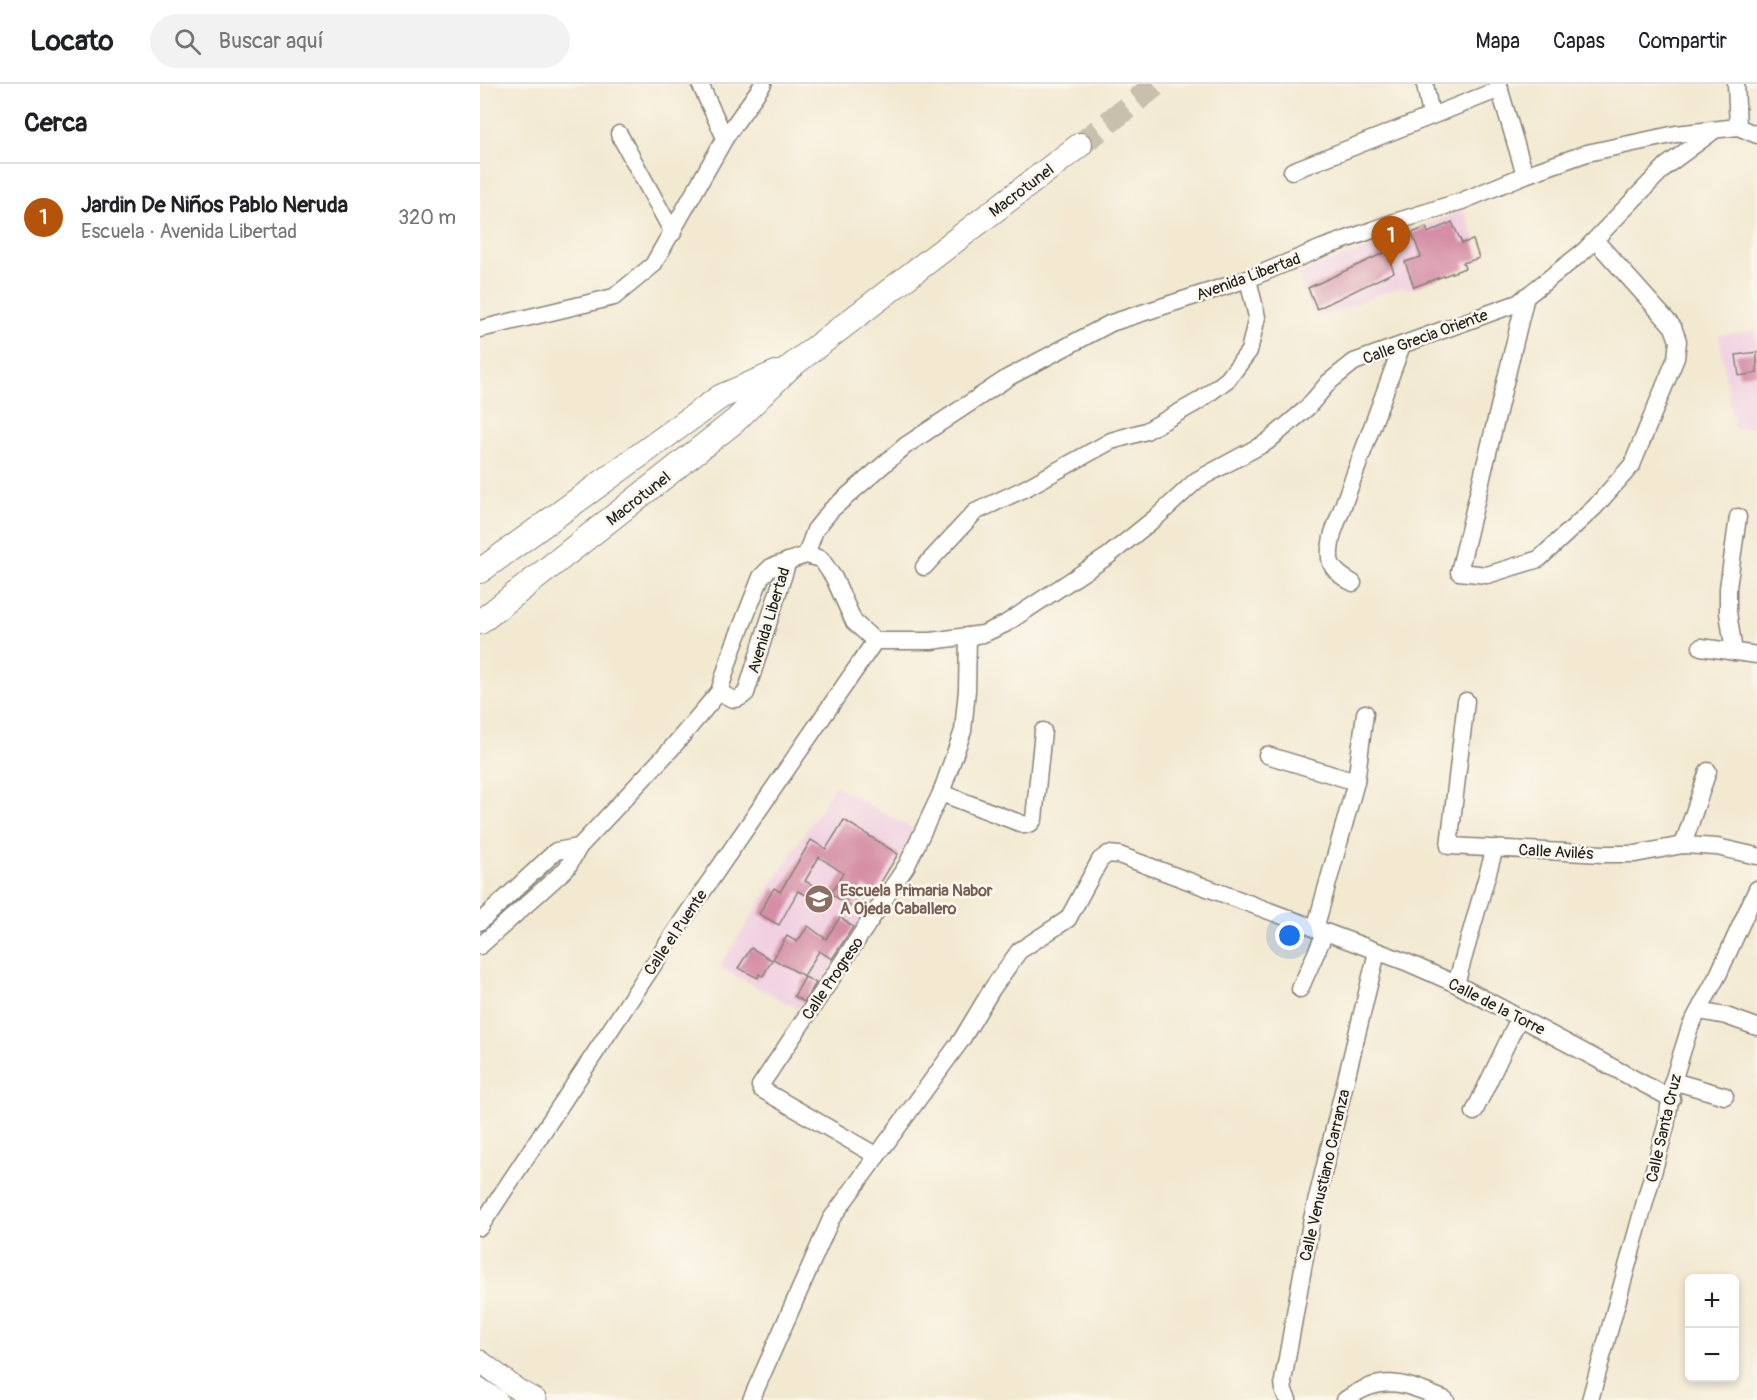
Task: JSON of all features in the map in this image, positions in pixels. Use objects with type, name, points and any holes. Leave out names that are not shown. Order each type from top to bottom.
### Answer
[{"type":"highway","name":"Macrotunel","points":[[480,622],[735,421],[790,367],[1080,145]]},
{"type":"highway","name":"Macrotunel","points":[[480,572],[720,397],[790,367]]},
{"type":"main road","points":[[480,1361],[518,1390],[536,1400]]},
{"type":"main road","points":[[480,1389],[497,1400]]},
{"type":"street","points":[[700,84],[725,138]]},
{"type":"street","points":[[480,329],[614,297],[654,265],[725,138],[763,84]]},
{"type":"street","points":[[1425,84],[1431,116]]},
{"type":"street","points":[[1736,84],[1738,127],[1757,135]]},
{"type":"street","points":[[1292,171],[1499,87],[1525,175]]},
{"type":"street","name":"Avenida Libertad","points":[[806,555],[815,530],[831,510],[905,446],[1009,377],[1111,322],[1248,279],[1322,248],[1462,201],[1587,153],[1676,134],[1738,127]]},
{"type":"street","name":"Calle Grecia Oriente","points":[[875,641],[931,641],[983,634],[1005,624],[1108,556],[1160,515],[1197,480],[1267,442],[1307,408],[1329,382],[1354,362],[1518,303],[1584,251],[1666,166],[1713,131]]},
{"type":"street","points":[[619,134],[673,233]]},
{"type":"street","points":[[1526,296],[1459,572],[1487,575],[1539,559],[1595,507],[1632,465],[1676,358],[1678,341],[1673,327],[1595,240]]},
{"type":"street","points":[[924,567],[975,512],[1024,489],[1111,441],[1146,431],[1199,402],[1228,379],[1249,351],[1257,317],[1248,279]]},
{"type":"street","points":[[1353,583],[1337,575],[1331,565],[1330,549],[1333,533],[1402,345]]},
{"type":"street","points":[[1734,652],[1728,612],[1728,588],[1738,517]]},
{"type":"street","points":[[788,561],[806,555],[825,563],[854,622],[875,641]]},
{"type":"street","name":"Avenida Libertad","points":[[719,692],[735,700],[739,700],[746,693],[788,561]]},
{"type":"street","name":"Avenida Libertad","points":[[480,946],[567,868],[579,847],[670,750],[719,692],[733,648],[761,577],[771,567],[788,561]]},
{"type":"street","name":"Calle Progreso","points":[[877,1156],[760,1089],[760,1086],[907,865],[941,793],[963,732],[967,690],[968,636]]},
{"type":"street","name":"Calle el Puente","points":[[480,1227],[682,920],[875,641]]},
{"type":"street","points":[[1701,646],[1757,655]]},
{"type":"street","points":[[1466,701],[1449,846],[1495,848]]},
{"type":"street","points":[[1300,989],[1320,931],[1356,782],[1365,713]]},
{"type":"street","points":[[941,793],[1025,825],[1031,823],[1035,819],[1043,731]]},
{"type":"street","points":[[1267,754],[1356,782]]},
{"type":"street","points":[[1683,845],[1707,771]]},
{"type":"street","name":"Calle Avilés","points":[[1456,984],[1495,848],[1635,854],[1683,845],[1717,847],[1757,856]]},
{"type":"street","name":"Avenida Libertad","points":[[480,921],[556,851],[579,847]]},
{"type":"street","name":"Calle de la Torre","points":[[877,1156],[962,1039],[992,988],[1019,951],[1068,920],[1100,860],[1108,854],[1119,855],[1456,984],[1672,1099]]},
{"type":"street","name":"Calle Santa Cruz","points":[[1590,1400],[1666,1126],[1673,1081],[1690,1027],[1719,973],[1756,894]]},
{"type":"street","name":"Calle Venustiano Carranza","points":[[1288,1400],[1284,1392],[1283,1381],[1311,1223],[1377,952]]},
{"type":"street","points":[[1699,1011],[1726,1016],[1757,1027]]},
{"type":"street","points":[[1474,1112],[1519,1018]]},
{"type":"street","points":[[1673,1081],[1725,1096]]},
{"type":"street","points":[[751,1400],[831,1219],[877,1156]]},
{"type":"street","points":[[1345,1400],[1360,1389],[1386,1382],[1413,1387],[1446,1400]]},
{"type":"shaded area","points":[[1464,211],[1482,259],[1414,289],[1400,287],[1315,319],[1298,274]]},
{"type":"shaded area","points":[[1757,330],[1757,428],[1734,428],[1719,335]]},
{"type":"shaded area","name":"Escuela Primaria Nabor A Ojeda Caballero","points":[[835,786],[917,831],[804,1012],[719,967]]},
{"type":"building","points":[[1452,222],[1462,243],[1473,240],[1479,258],[1463,263],[1465,268],[1414,287],[1405,262],[1421,257],[1412,233],[1426,227],[1428,233]]},
{"type":"building","points":[[1386,252],[1394,272],[1317,309],[1308,288]]},
{"type":"building","points":[[1757,352],[1757,373],[1739,376],[1736,355]]},
{"type":"building","points":[[844,820],[898,854],[875,892],[864,886],[852,907],[831,894],[843,873],[819,857],[805,881],[816,887],[810,897],[798,891],[779,925],[759,914],[774,888],[780,892],[811,840],[826,849]]},
{"type":"building","points":[[840,917],[853,927],[832,959],[819,951],[804,976],[773,959],[787,936],[797,942],[808,926],[826,939]]},
{"type":"building","points":[[751,948],[772,960],[763,976],[759,974],[758,978],[738,968]]},
{"type":"building","points":[[805,977],[816,983],[804,1002],[794,996]]},
{"type":"tunnel","points":[[1080,145],[1157,84]]},
{"type":"place","name":"Jardin De Niños Pablo Neruda","points":[[1391,266]]},
{"type":"place","name":"Escuela Primaria Nabor A Ojeda Caballero","points":[[819,899]]}]
